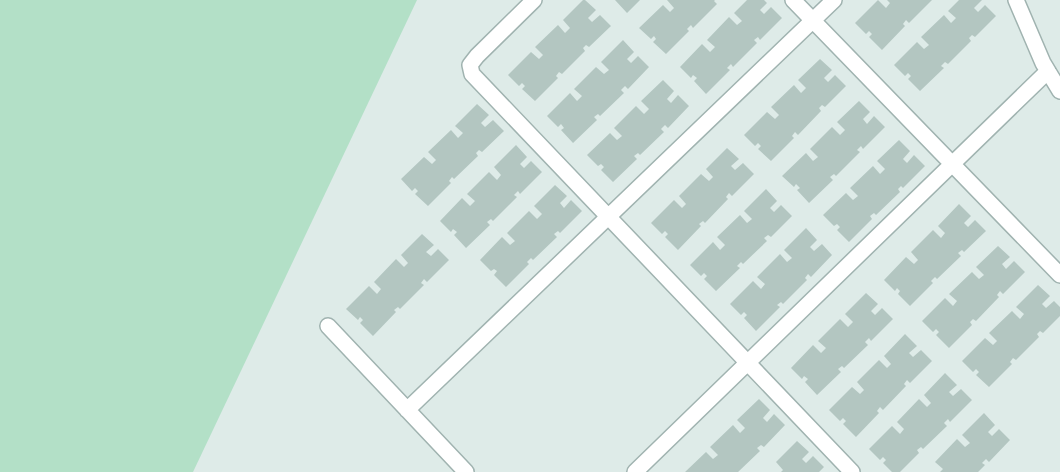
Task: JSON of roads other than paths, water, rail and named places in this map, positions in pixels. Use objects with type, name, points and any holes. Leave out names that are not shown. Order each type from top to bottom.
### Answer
[{"type":"street","points":[[534,0],[470,64],[472,74],[852,472]]},
{"type":"street","points":[[793,0],[1060,275]]},
{"type":"street","points":[[407,410],[834,0]]},
{"type":"street","points":[[1016,0],[1048,71],[1060,91]]},
{"type":"street","points":[[635,472],[1048,71]]},
{"type":"street","points":[[328,326],[466,472]]}]
